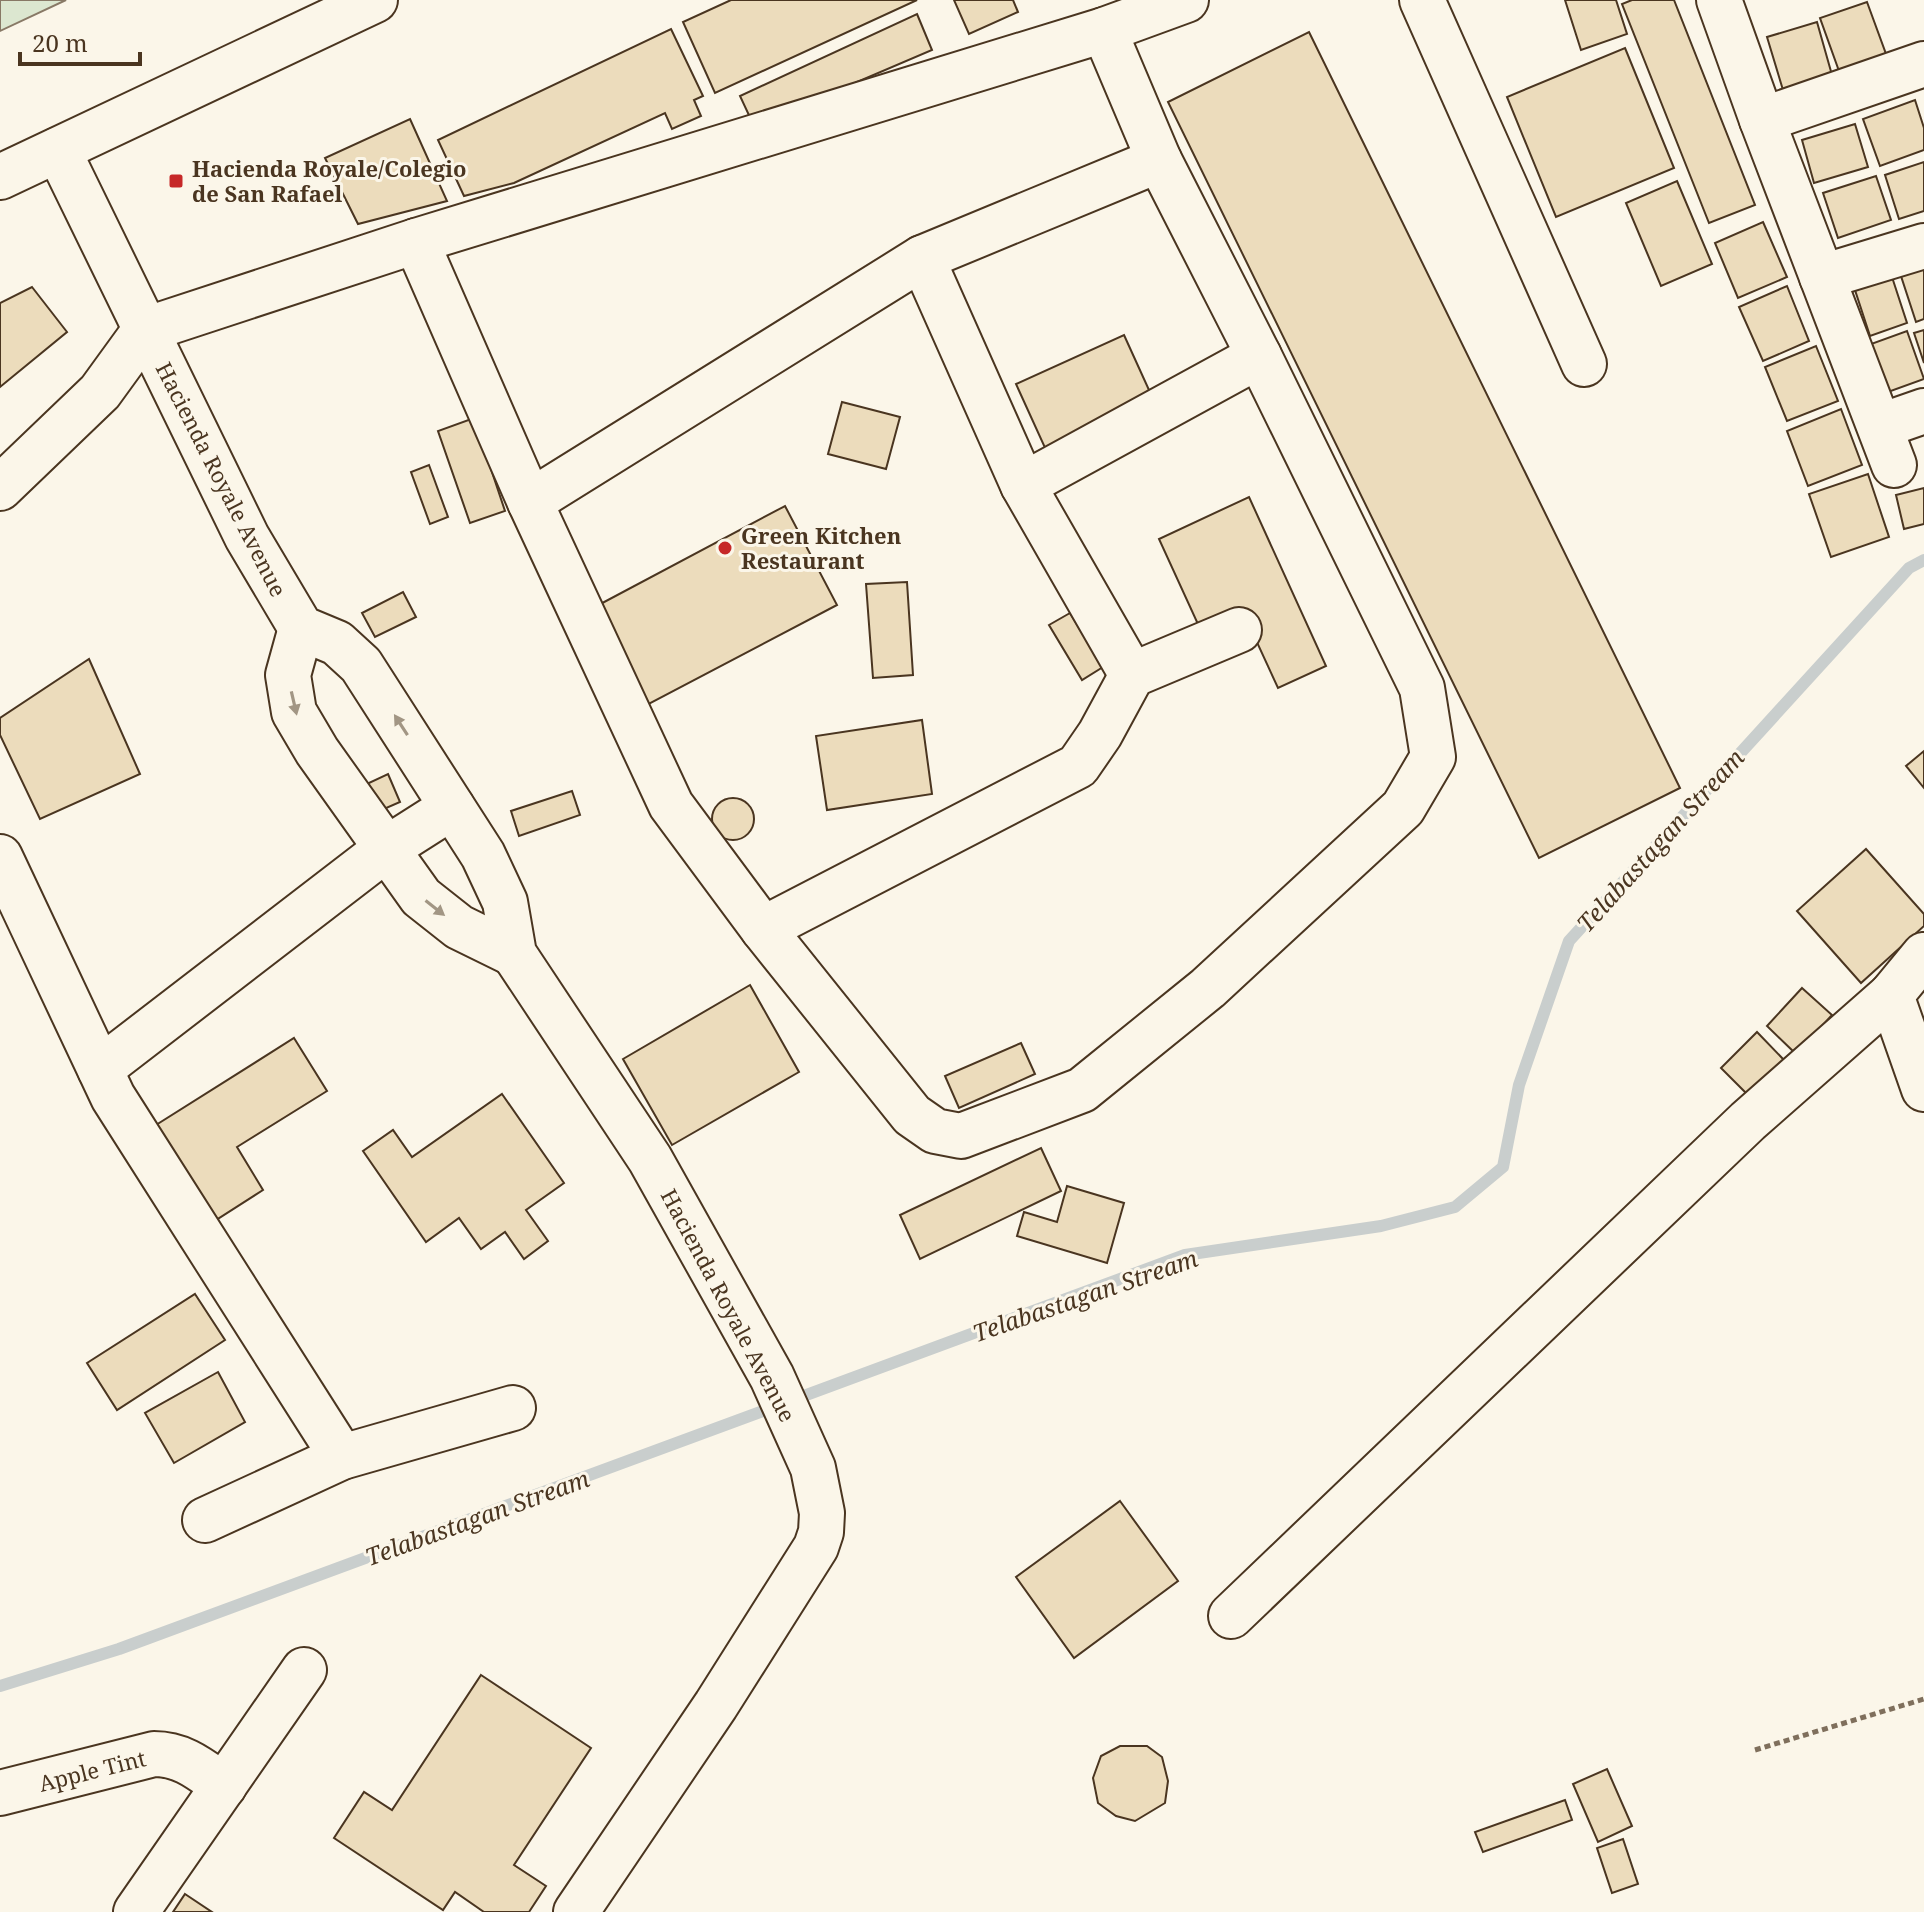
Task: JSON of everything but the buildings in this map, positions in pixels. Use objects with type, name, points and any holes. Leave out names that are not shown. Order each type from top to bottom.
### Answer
[{"type":"main road","points":[[0,177],[375,0]]},
{"type":"main road","points":[[0,488],[100,392],[145,330],[416,241],[1104,30],[1186,0]]},
{"type":"main road","points":[[1422,0],[1584,364]]},
{"type":"main road","points":[[1719,0],[1888,446],[1924,411]]},
{"type":"main road","points":[[416,241],[530,502],[671,805],[763,929],[912,1115],[935,1131],[961,1136],[1082,1090],[1208,988],[1403,808],[1433,757],[1422,688],[1159,160],[1104,30]]},
{"type":"main road","points":[[1762,120],[1924,64]]},
{"type":"main road","name":"Hacienda Royale Avenue","points":[[58,150],[247,537],[301,628],[337,643],[361,665],[483,855],[505,902],[514,954],[650,1159],[772,1377],[813,1468],[822,1513],[816,1547],[716,1705],[576,1912]]},
{"type":"main road","points":[[530,502],[922,258],[1159,160]]},
{"type":"main road","points":[[1822,277],[1924,246]]},
{"type":"main road","points":[[922,258],[1023,485],[1132,675]]},
{"type":"main road","points":[[1023,485],[1259,356]]},
{"type":"main road","points":[[301,628],[288,675],[294,712],[317,751],[421,897],[459,927],[514,954]]},
{"type":"main road","points":[[763,929],[1078,766],[1100,734],[1132,675],[1239,630]]},
{"type":"main road","points":[[100,1069],[386,849],[452,807]]},
{"type":"main road","points":[[0,857],[113,1097],[342,1457]]},
{"type":"main road","points":[[1231,1616],[1748,1121],[1891,995],[1924,955]]},
{"type":"main road","points":[[1891,995],[1924,1089]]},
{"type":"main road","points":[[205,1520],[342,1457],[513,1408]]},
{"type":"main road","points":[[136,1912],[304,1670]]},
{"type":"main road","name":"Apple Tint","points":[[0,1793],[154,1754],[170,1754],[188,1761],[224,1786]]},
{"type":"path","points":[[1755,1750],[1924,1699]]},
{"type":"green space","points":[[0,0],[66,0],[0,31]]},
{"type":"waterway","name":"Telabastagan Stream","points":[[0,1686],[119,1649],[1185,1255],[1381,1226],[1455,1207],[1503,1167],[1519,1085],[1569,941],[1909,568],[1924,560]]},
{"type":"place","name":"Hacienda Royale/Colegio de San Rafael","points":[[176,181]]},
{"type":"place","name":"Green Kitchen Restaurant","points":[[725,548]]}]
